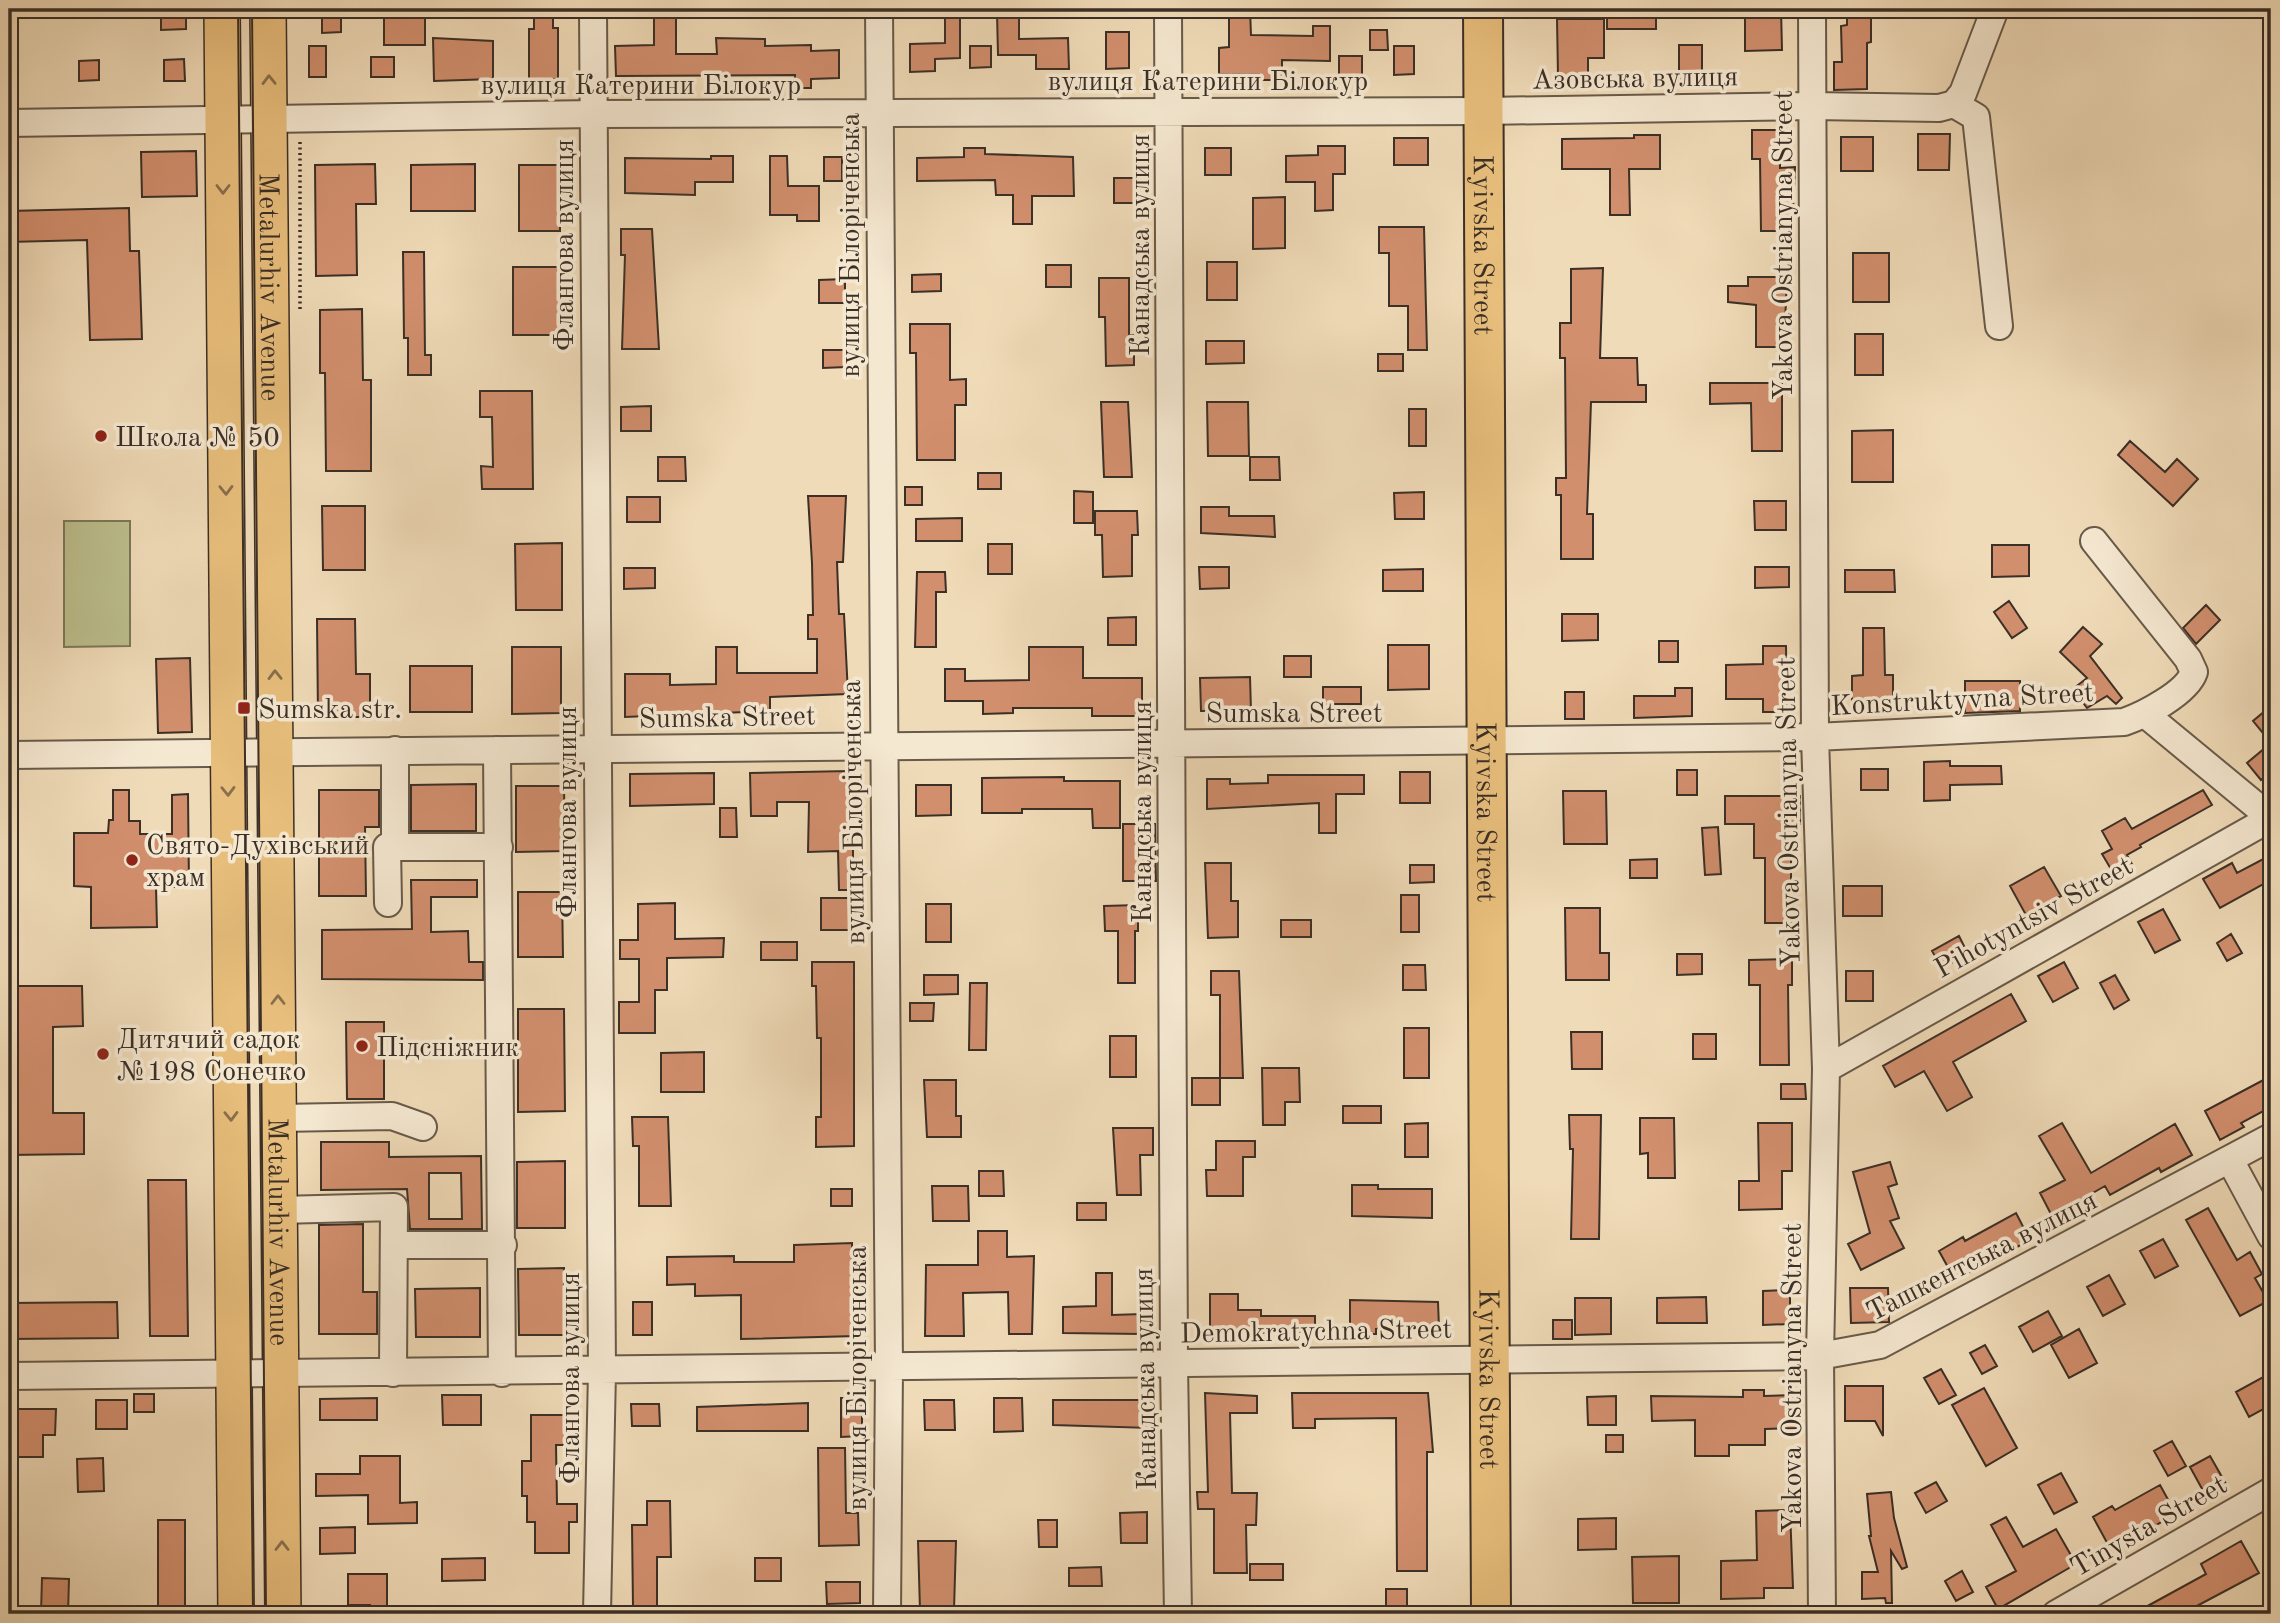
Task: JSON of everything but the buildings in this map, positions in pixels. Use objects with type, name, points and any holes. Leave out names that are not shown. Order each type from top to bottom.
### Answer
[{"type":"highway","name":"Kyivska Street","points":[[1483,9],[1491,1614]]},
{"type":"main road","name":"Metalurhiv Avenue","points":[[222,9],[236,1614]]},
{"type":"main road","name":"Metalurhiv Avenue","points":[[268,9],[283,1614]]},
{"type":"street","name":"Флангова вулиця","points":[[593,9],[602,1371],[597,1614]]},
{"type":"street","name":"вулиця Білоріченська","points":[[879,9],[889,1368],[887,1614]]},
{"type":"street","name":"Канадська вулиця","points":[[1168,9],[1174,1364],[1178,1614]]},
{"type":"street","name":"Yakova Ostrianyna Street","points":[[1812,9],[1815,737],[1826,1069],[1820,1356],[1822,1614]]},
{"type":"street","points":[[1995,9],[1963,93],[1954,104],[1976,117],[1999,326]]},
{"type":"street","name":"Азовська вулиця","points":[[1484,111],[1813,106],[1939,108],[1954,104]]},
{"type":"street","name":"вулиця Катерини Білокур","points":[[9,123],[594,114],[1484,111]]},
{"type":"street","name":"Konstruktyvna Street","points":[[1488,742],[1815,737],[2124,722],[2144,714],[2191,681],[2194,672],[2188,659],[2094,541]]},
{"type":"street","points":[[2144,714],[2271,818]]},
{"type":"street","name":"Sumska Street","points":[[9,755],[1488,742]]},
{"type":"street","points":[[395,750],[395,847]]},
{"type":"street","points":[[497,750],[502,1373]]},
{"type":"street","name":"Pihotyntsiv Street","points":[[1826,1069],[2271,818]]},
{"type":"street","points":[[388,903],[387,847],[499,847]]},
{"type":"street","points":[[279,1118],[392,1116],[423,1127]]},
{"type":"street","name":"Ташкентська вулиця","points":[[1489,1360],[1820,1356],[1880,1345],[2271,1137]]},
{"type":"street","points":[[2230,1160],[2271,1236]]},
{"type":"street","points":[[280,1210],[394,1207],[396,1245],[393,1373]]},
{"type":"street","points":[[396,1245],[503,1245]]},
{"type":"street","name":"Demokratychna Street","points":[[9,1376],[502,1373],[1489,1360]]},
{"type":"street","name":"Tinysta Street","points":[[2056,1614],[2271,1491]]},
{"type":"green space","points":[[64,521],[130,521],[130,646],[64,647]]},
{"type":"tram line","points":[[238,9],[253,1614]]},
{"type":"tram line","points":[[252,9],[266,1614]]},
{"type":"place","name":"Школа № 50","points":[[101,436]]},
{"type":"place","name":"Sumska str.","points":[[244,708]]},
{"type":"place","name":"Свято-Духівський храм","points":[[132,860]]},
{"type":"place","name":"Підсніжник","points":[[362,1046]]},
{"type":"place","name":"Дитячий садок №198 Сонечко","points":[[103,1054]]}]
